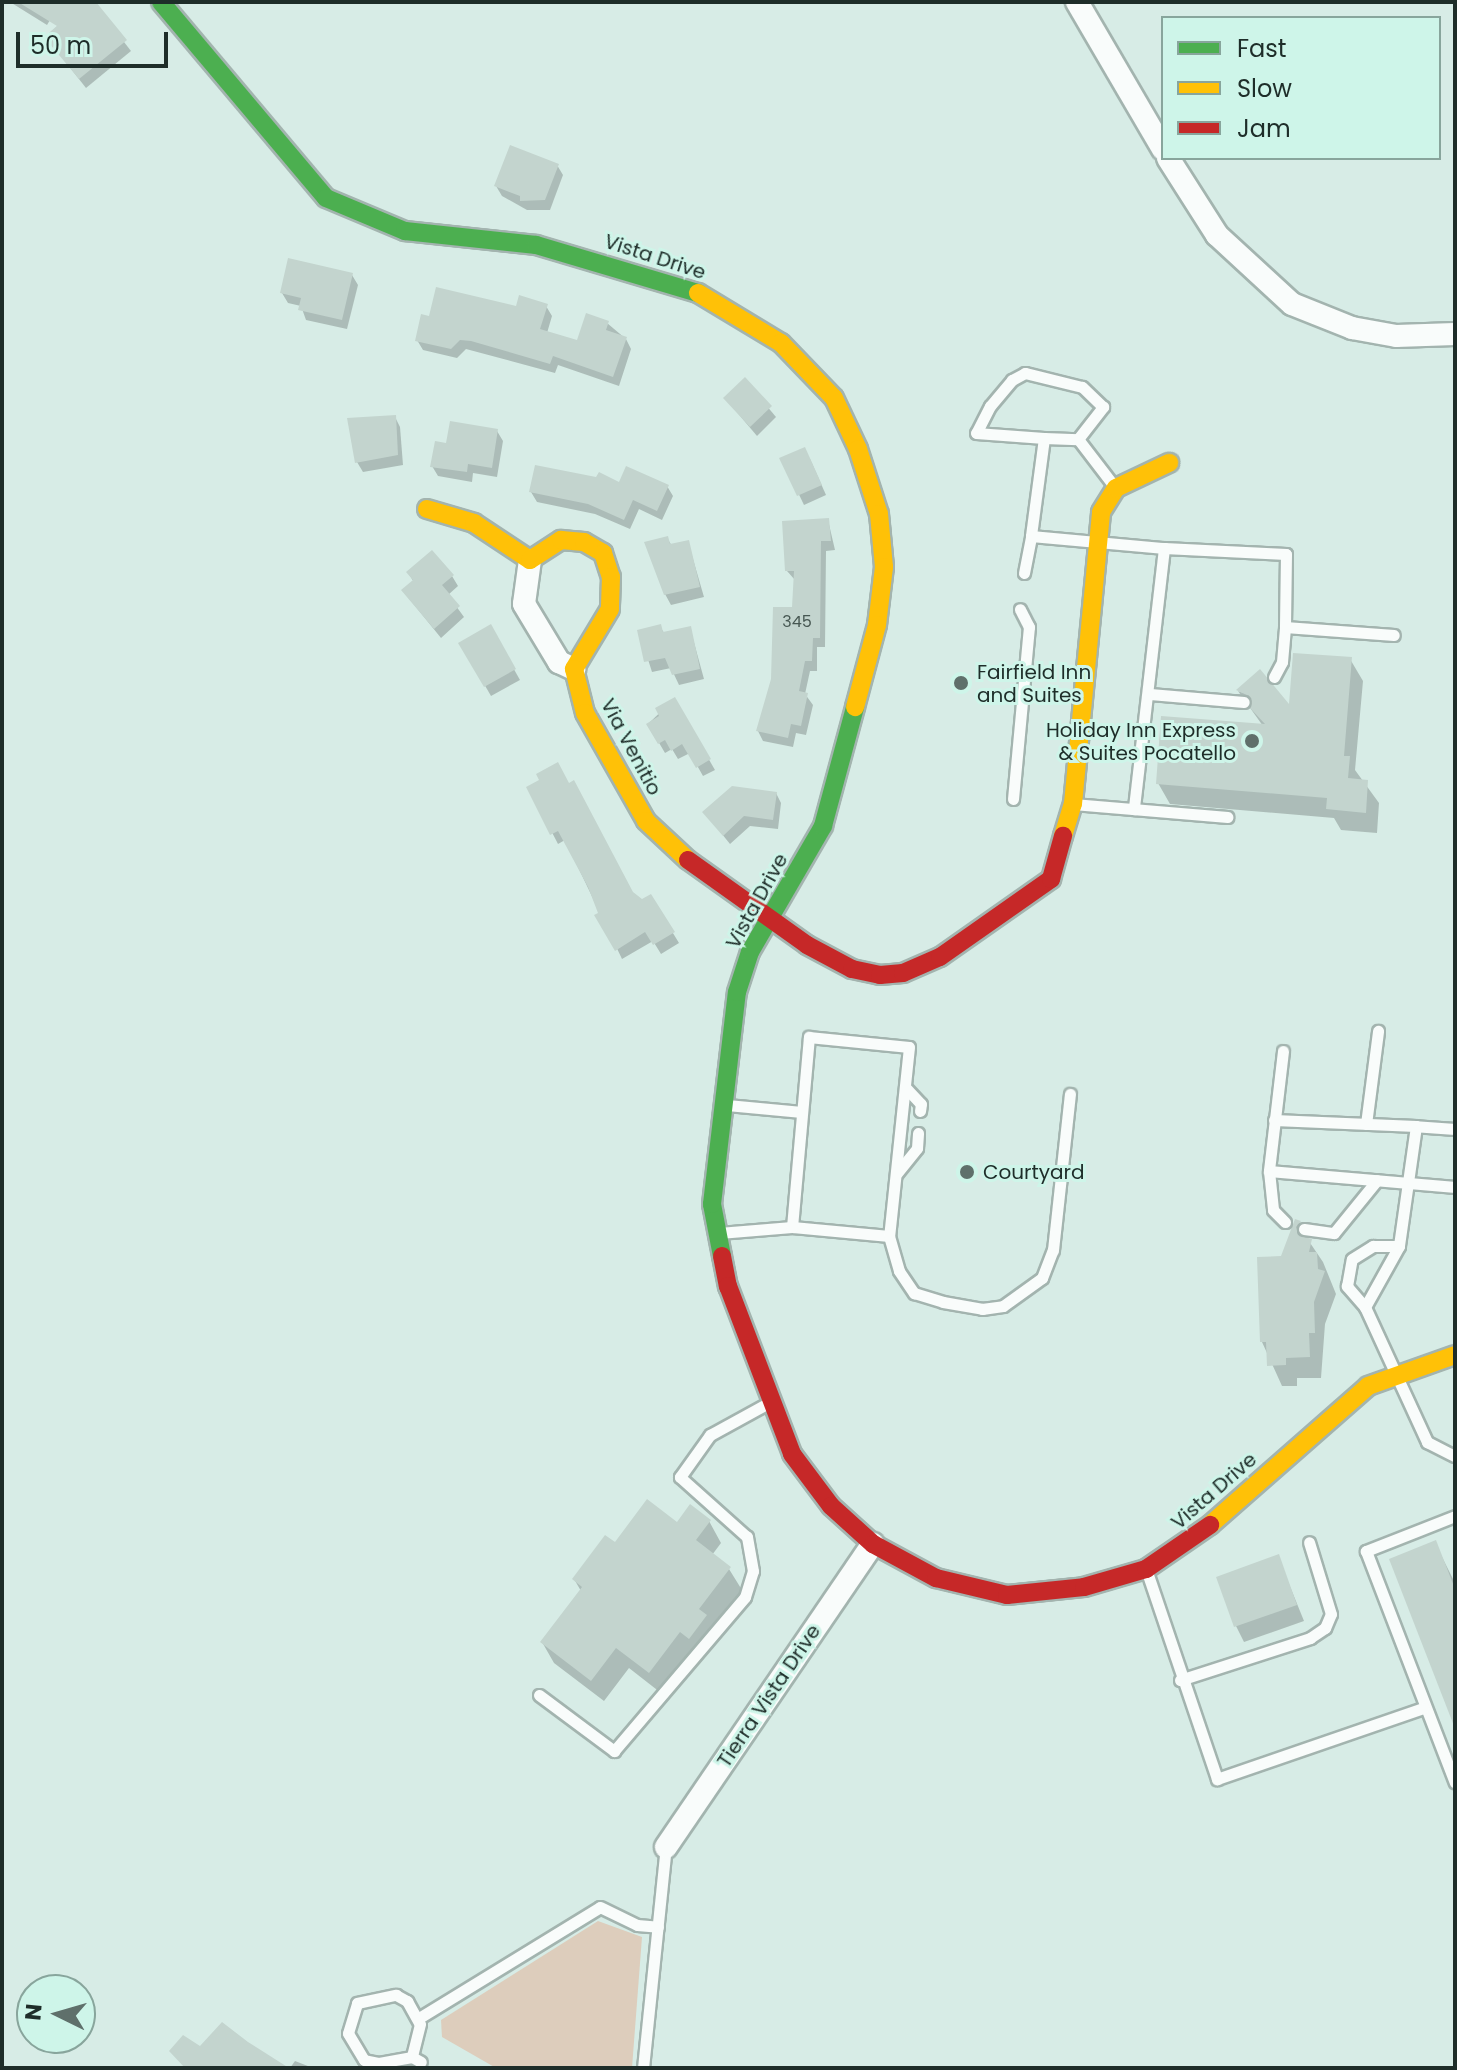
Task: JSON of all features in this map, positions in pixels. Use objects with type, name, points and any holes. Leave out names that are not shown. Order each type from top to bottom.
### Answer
[{"type":"street","name":"Vista Drive","points":[[161,2],[326,198],[405,231],[536,245],[710,297],[781,343],[834,398],[858,449],[879,514],[884,567],[877,625],[828,811],[750,952],[737,992],[721,1105],[715,1234],[728,1286],[792,1454],[831,1506],[873,1544],[936,1578],[1007,1595],[1084,1587],[1146,1569],[1222,1519],[1331,1413],[1392,1374],[1455,1355]]},
{"type":"street","points":[[1077,2],[1161,146]]},
{"type":"street","points":[[1169,160],[1217,235],[1292,304],[1352,328],[1396,336],[1455,334]]},
{"type":"street","points":[[1116,488],[1169,463]]},
{"type":"street","name":"Via Venitio","points":[[574,669],[585,713],[646,821],[666,845],[769,917],[852,969],[903,973],[940,957],[1051,879],[1073,804],[1095,544],[1105,500],[1116,488]]},
{"type":"street","points":[[427,509],[474,523],[530,560]]},
{"type":"street","points":[[561,540],[584,542],[603,553],[611,577],[610,609],[574,669],[559,662],[524,604],[530,560],[561,540]]},
{"type":"street","name":"Tierra Vista Drive","points":[[666,1847],[873,1544]]},
{"type":"lane","points":[[1025,373],[1082,387],[1103,407],[1078,439],[976,433],[990,406],[1025,373]]},
{"type":"lane","points":[[1024,573],[1044,438]]},
{"type":"lane","points":[[1078,439],[1116,488]]},
{"type":"lane","points":[[1031,536],[1095,544],[1286,554],[1282,662],[1274,677]]},
{"type":"lane","points":[[1134,809],[1150,694],[1164,548]]},
{"type":"lane","points":[[1013,799],[1029,627],[1020,609]]},
{"type":"lane","points":[[1285,627],[1394,635]]},
{"type":"lane","points":[[1150,694],[1244,702]]},
{"type":"lane","points":[[1073,804],[1227,817]]},
{"type":"lane","points":[[1366,1124],[1378,1031]]},
{"type":"lane","points":[[792,1227],[809,1037],[909,1047],[889,1236],[899,1271],[914,1293],[982,1309],[1021,1297],[1042,1278],[1053,1250],[1070,1094]]},
{"type":"lane","points":[[1283,1051],[1269,1171],[1273,1210],[1285,1222]]},
{"type":"lane","points":[[905,1087],[921,1104],[920,1111]]},
{"type":"lane","points":[[721,1105],[802,1112]]},
{"type":"lane","points":[[1274,1120],[1455,1129]]},
{"type":"lane","points":[[1365,1307],[1399,1246],[1416,1126]]},
{"type":"lane","points":[[897,1173],[917,1148],[918,1133]]},
{"type":"lane","points":[[1269,1171],[1455,1187]]},
{"type":"lane","points":[[1304,1229],[1334,1233],[1377,1180]]},
{"type":"lane","points":[[715,1234],[792,1227],[889,1236]]},
{"type":"lane","points":[[1399,1246],[1373,1246],[1352,1259],[1347,1286],[1365,1307],[1392,1374],[1427,1442],[1455,1456]]},
{"type":"lane","points":[[539,1695],[614,1751],[745,1597],[753,1571],[747,1537],[680,1477],[710,1435],[771,1402]]},
{"type":"lane","points":[[1455,1516],[1366,1551],[1423,1708],[1455,1783]]},
{"type":"lane","points":[[1180,1680],[1310,1638],[1325,1628],[1331,1614],[1309,1542]]},
{"type":"lane","points":[[1146,1569],[1180,1680],[1217,1779],[1423,1708]]},
{"type":"lane","points":[[643,2068],[666,1847]]},
{"type":"lane","points":[[419,2018],[600,1907],[637,1925],[658,1927]]},
{"type":"lane","points":[[396,1995],[410,2000],[419,2018],[417,2059],[378,2063],[364,2060],[348,2033],[349,2014],[368,1997],[396,1995]]},
{"type":"shaded area","points":[[598,1921],[642,1937],[632,2068],[496,2068],[442,2037],[441,2020]]},
{"type":"building","points":[[18,2],[96,2],[127,40],[79,79],[44,37],[57,26]]},
{"type":"building","points":[[510,145],[559,164],[545,200],[520,201],[520,196],[494,186]]},
{"type":"building","points":[[288,258],[353,273],[342,320],[298,310],[301,298],[280,293]]},
{"type":"building","points":[[436,287],[516,306],[519,295],[548,304],[540,329],[577,340],[586,313],[609,321],[606,330],[627,337],[613,377],[553,356],[550,364],[471,341],[460,340],[451,349],[415,341],[421,314],[429,316]]},
{"type":"building","points":[[745,377],[772,406],[750,427],[723,398]]},
{"type":"building","points":[[396,415],[398,455],[355,463],[347,418]]},
{"type":"building","points":[[450,421],[498,429],[492,468],[468,464],[467,472],[430,467],[435,441],[446,443]]},
{"type":"building","points":[[805,447],[822,485],[797,496],[779,458]]},
{"type":"building","points":[[535,465],[596,477],[599,472],[619,482],[626,466],[669,485],[657,511],[633,500],[624,520],[588,504],[529,492]]},
{"type":"building","points":[[829,518],[831,541],[821,541],[820,638],[813,638],[812,661],[805,661],[799,691],[808,693],[801,726],[791,724],[788,738],[756,731],[771,679],[773,607],[792,607],[794,571],[785,571],[782,521]]},
{"type":"building","points":[[668,536],[670,544],[689,540],[700,587],[664,595],[644,542]]},
{"type":"building","points":[[432,550],[454,575],[442,585],[460,606],[434,629],[401,590],[413,580],[406,572]]},
{"type":"building","points":[[491,624],[516,669],[484,687],[458,643]]},
{"type":"building","points":[[661,624],[663,632],[691,626],[700,669],[672,675],[665,658],[644,662],[637,630]]},
{"type":"building","name":"Holiday Inn Express & Suites Pocatello","points":[[1293,653],[1352,657],[1344,756],[1350,756],[1348,778],[1368,780],[1366,813],[1326,809],[1327,798],[1156,784],[1161,716],[1265,724],[1250,708],[1249,696],[1236,690],[1260,669],[1289,704]]},
{"type":"building","points":[[675,697],[711,759],[696,768],[682,744],[671,751],[665,740],[658,744],[646,724],[659,716],[655,708]]},
{"type":"building","points":[[558,762],[569,783],[574,780],[633,892],[642,899],[651,894],[675,932],[653,945],[645,932],[615,951],[594,915],[598,913],[588,887],[558,831],[550,835],[526,787],[539,780],[536,774]]},
{"type":"building","points":[[732,786],[777,792],[773,820],[744,816],[723,836],[702,812]]},
{"type":"building","points":[[1295,1219],[1301,1221],[1296,1227],[1298,1235],[1312,1239],[1309,1252],[1317,1252],[1318,1269],[1325,1271],[1314,1302],[1315,1333],[1309,1333],[1310,1357],[1286,1358],[1286,1365],[1267,1366],[1266,1342],[1260,1342],[1257,1257],[1281,1256]]},
{"type":"building","points":[[647,1499],[677,1522],[690,1504],[711,1520],[696,1540],[731,1567],[699,1609],[707,1615],[689,1639],[680,1632],[649,1673],[616,1648],[591,1681],[540,1642],[582,1587],[572,1579],[605,1535],[615,1542]]},
{"type":"building","points":[[1436,1540],[1455,1589],[1454,1726],[1389,1559]]},
{"type":"building","points":[[1279,1554],[1297,1605],[1234,1627],[1216,1577]]},
{"type":"building","points":[[222,2022],[289,2068],[185,2068],[169,2051],[183,2035],[200,2046]]},
{"type":"traffic: fast","points":[[161,2],[326,198],[405,231],[536,245],[698,293]]},
{"type":"traffic: fast","points":[[722,1256],[712,1204],[737,992],[750,952],[823,826],[855,707]]},
{"type":"traffic: slow","points":[[698,293],[781,343],[834,398],[858,449],[879,514],[884,567],[877,625],[855,707]]},
{"type":"traffic: slow","points":[[1063,836],[1073,804],[1101,512],[1116,488],[1169,463]]},
{"type":"traffic: slow","points":[[427,509],[474,523],[530,560],[561,540],[584,542],[603,553],[611,577],[610,609],[574,669],[585,713],[646,821],[688,860]]},
{"type":"traffic: slow","points":[[1210,1525],[1368,1386],[1455,1355]]},
{"type":"traffic: jam","points":[[688,860],[807,945],[852,969],[880,975],[903,973],[940,957],[1051,879],[1063,836]]},
{"type":"traffic: jam","points":[[722,1256],[728,1286],[792,1454],[831,1506],[873,1544],[936,1578],[1007,1595],[1084,1587],[1146,1569],[1210,1525]]},
{"type":"place","name":"Fairfield Inn and Suites","points":[[961,683]]},
{"type":"place","name":"Holiday Inn Express & Suites Pocatello","points":[[1252,741]]},
{"type":"place","name":"Courtyard","points":[[967,1172]]}]
